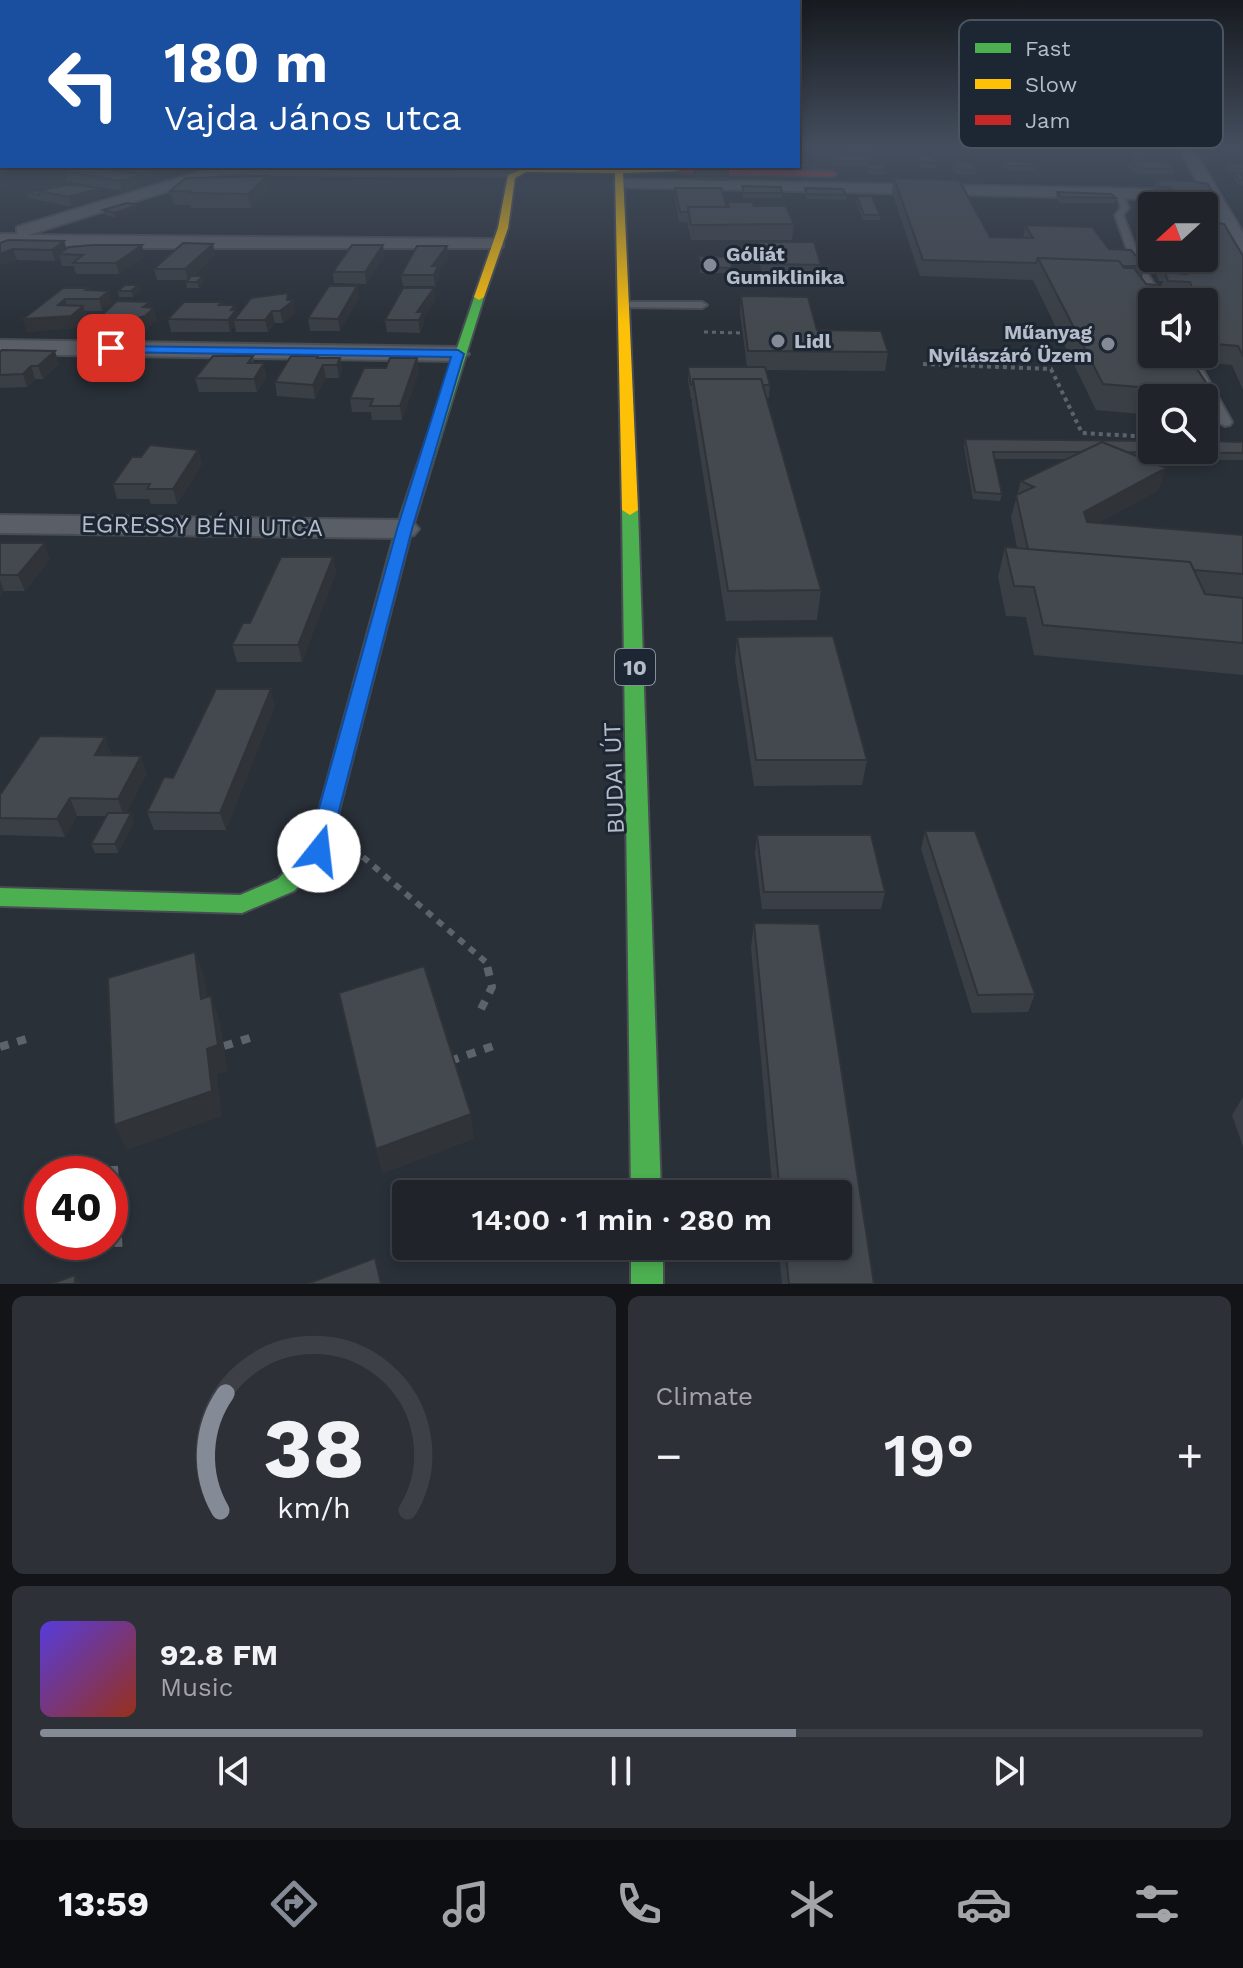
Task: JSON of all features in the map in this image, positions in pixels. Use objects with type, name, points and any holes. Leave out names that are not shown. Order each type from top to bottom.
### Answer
[{"type":"street","points":[[0,239],[109,205]]},
{"type":"street","points":[[0,897],[242,904],[276,894],[302,875],[319,851],[404,529],[458,354],[503,228],[506,205]]},
{"type":"street","name":"BUDAI ÚT","points":[[620,205],[642,911],[646,1180]]},
{"type":"street","points":[[1219,205],[1243,248]]},
{"type":"street","points":[[0,239],[102,243],[497,243]]},
{"type":"street","points":[[0,347],[458,354]]},
{"type":"street","name":"EGRESSY BÉNI UTCA","points":[[0,524],[404,529]]},
{"type":"street","points":[[647,1260],[647,1284]]},
{"type":"lane","points":[[1124,205],[1125,208],[1119,215],[1138,266],[1151,288]]},
{"type":"lane","points":[[624,305],[702,305]]},
{"type":"lane","points":[[1196,368],[1225,422]]},
{"type":"path","points":[[704,332],[741,333]]},
{"type":"path","points":[[923,364],[1051,369],[1082,433],[1138,436]]},
{"type":"path","points":[[327,823],[409,899],[487,962],[494,977],[491,994],[481,1009]]},
{"type":"path","points":[[224,1046],[256,1036]]},
{"type":"path","points":[[0,1047],[26,1039]]},
{"type":"path","points":[[450,1061],[493,1046]]},
{"type":"building","points":[[120,205],[138,205],[115,213],[103,210]]},
{"type":"building","points":[[679,205],[727,207],[688,207],[688,212],[680,212]]},
{"type":"building","points":[[860,205],[876,205],[880,215],[864,215]]},
{"type":"building","points":[[904,205],[973,205],[990,237],[1033,238],[1025,225],[1092,227],[1109,249],[1131,250],[1138,258],[1138,266],[1123,266],[1119,261],[1038,258],[1036,263],[923,260]]},
{"type":"building","points":[[786,206],[794,224],[691,225],[688,207]]},
{"type":"building","points":[[1218,223],[1224,224],[1243,256],[1243,356],[1238,346],[1218,344],[1218,288],[1192,288],[1190,282],[1168,281],[1165,272],[1218,272]]},
{"type":"building","points":[[8,240],[64,241],[52,250],[13,249],[0,254],[0,243]]},
{"type":"building","points":[[759,242],[814,242],[821,265],[763,264]]},
{"type":"building","points":[[183,243],[213,244],[185,269],[154,269]]},
{"type":"building","points":[[142,245],[116,263],[73,263],[83,255],[59,254],[69,247]]},
{"type":"building","points":[[352,245],[383,245],[365,272],[333,272]]},
{"type":"building","points":[[417,246],[447,246],[432,266],[438,266],[434,275],[401,275]]},
{"type":"building","points":[[699,256],[731,257],[732,268],[700,267]]},
{"type":"building","points":[[1038,258],[1119,261],[1124,268],[1134,268],[1146,284],[1157,288],[1138,288],[1138,368],[1196,368],[1207,384],[1138,384],[1138,387],[1103,384]]},
{"type":"building","points":[[191,276],[203,276],[197,282],[186,282]]},
{"type":"building","points":[[125,285],[138,285],[131,291],[118,291]]},
{"type":"building","points":[[329,286],[357,286],[338,319],[308,318]]},
{"type":"building","points":[[63,288],[109,291],[99,299],[65,299],[58,305],[83,306],[71,316],[23,319]]},
{"type":"building","points":[[403,288],[434,288],[417,312],[423,312],[419,320],[385,320]]},
{"type":"building","points":[[288,293],[287,300],[294,300],[280,311],[272,311],[265,320],[234,320],[251,298]]},
{"type":"building","points":[[741,296],[808,297],[817,330],[881,331],[888,352],[748,351]]},
{"type":"building","points":[[117,301],[150,302],[143,307],[154,308],[145,316],[133,319],[101,316]]},
{"type":"building","points":[[184,302],[222,302],[219,305],[235,305],[231,310],[236,310],[228,320],[168,319]]},
{"type":"building","points":[[2,350],[55,351],[23,374],[0,375]]},
{"type":"building","points":[[213,356],[253,356],[248,363],[264,363],[254,379],[195,378]]},
{"type":"building","points":[[291,356],[340,358],[337,365],[323,365],[313,385],[275,382]]},
{"type":"building","points":[[390,358],[417,358],[400,406],[370,406],[373,399],[350,398],[364,368],[386,368]]},
{"type":"building","points":[[688,367],[765,367],[770,385],[763,385],[761,379],[693,379],[691,385]]},
{"type":"building","points":[[693,379],[761,379],[821,590],[728,591]]},
{"type":"building","points":[[965,439],[1138,441],[1138,452],[1127,452],[1102,442],[1081,452],[993,452],[1002,494],[975,492]]},
{"type":"building","points":[[1218,441],[1243,442],[1243,453],[1218,453]]},
{"type":"building","points":[[1102,442],[1138,457],[1138,464],[1156,464],[1166,468],[1084,512],[1087,522],[1243,535],[1243,574],[1194,570],[1190,562],[1028,549],[1016,495],[1034,487],[1021,481]]},
{"type":"building","points":[[150,445],[198,450],[173,489],[147,489],[150,484],[113,484],[132,457],[141,457]]},
{"type":"building","points":[[0,543],[45,543],[18,575],[0,575]]},
{"type":"building","points":[[1005,547],[1190,562],[1205,594],[1243,598],[1243,643],[1043,625],[1034,587],[1014,586]]},
{"type":"building","points":[[281,557],[333,557],[298,645],[232,645],[243,623],[250,623]]},
{"type":"building","points":[[833,636],[867,760],[756,760],[737,637]]},
{"type":"building","points":[[216,689],[271,689],[220,813],[147,812],[164,777],[173,778]]},
{"type":"building","points":[[40,736],[105,737],[95,755],[141,756],[118,799],[70,798],[57,819],[0,818],[0,795]]},
{"type":"building","points":[[108,813],[131,813],[115,844],[91,844]]},
{"type":"building","points":[[925,831],[975,831],[1035,994],[978,995]]},
{"type":"building","points":[[757,835],[871,835],[885,892],[764,892]]},
{"type":"building","points":[[754,923],[819,924],[874,1284],[789,1284],[786,1260],[852,1260],[852,1180],[779,1180]]},
{"type":"building","points":[[195,952],[201,999],[211,996],[218,1045],[207,1049],[212,1091],[114,1125],[108,978]]},
{"type":"building","points":[[424,966],[471,1114],[376,1149],[339,993]]},
{"type":"building","points":[[375,1258],[381,1284],[307,1284]]},
{"type":"building","points":[[75,1275],[75,1284],[51,1284]]},
{"type":"traffic: fast","points":[[0,897],[242,904],[286,885],[319,851],[404,529],[479,297]]},
{"type":"traffic: fast","points":[[630,510],[646,1180]]},
{"type":"traffic: fast","points":[[647,1260],[647,1284]]},
{"type":"traffic: slow","points":[[479,297],[503,228],[507,205]]},
{"type":"traffic: slow","points":[[620,205],[630,510]]},
{"type":"place","name":"Góliát Gumiklinika","points":[[710,265]]},
{"type":"place","name":"Lidl","points":[[778,341]]},
{"type":"place","name":"Műanyag Nyílászáró Üzem","points":[[1108,344]]},
{"type":"route","points":[[111,348],[458,354],[404,529],[319,851]]}]
